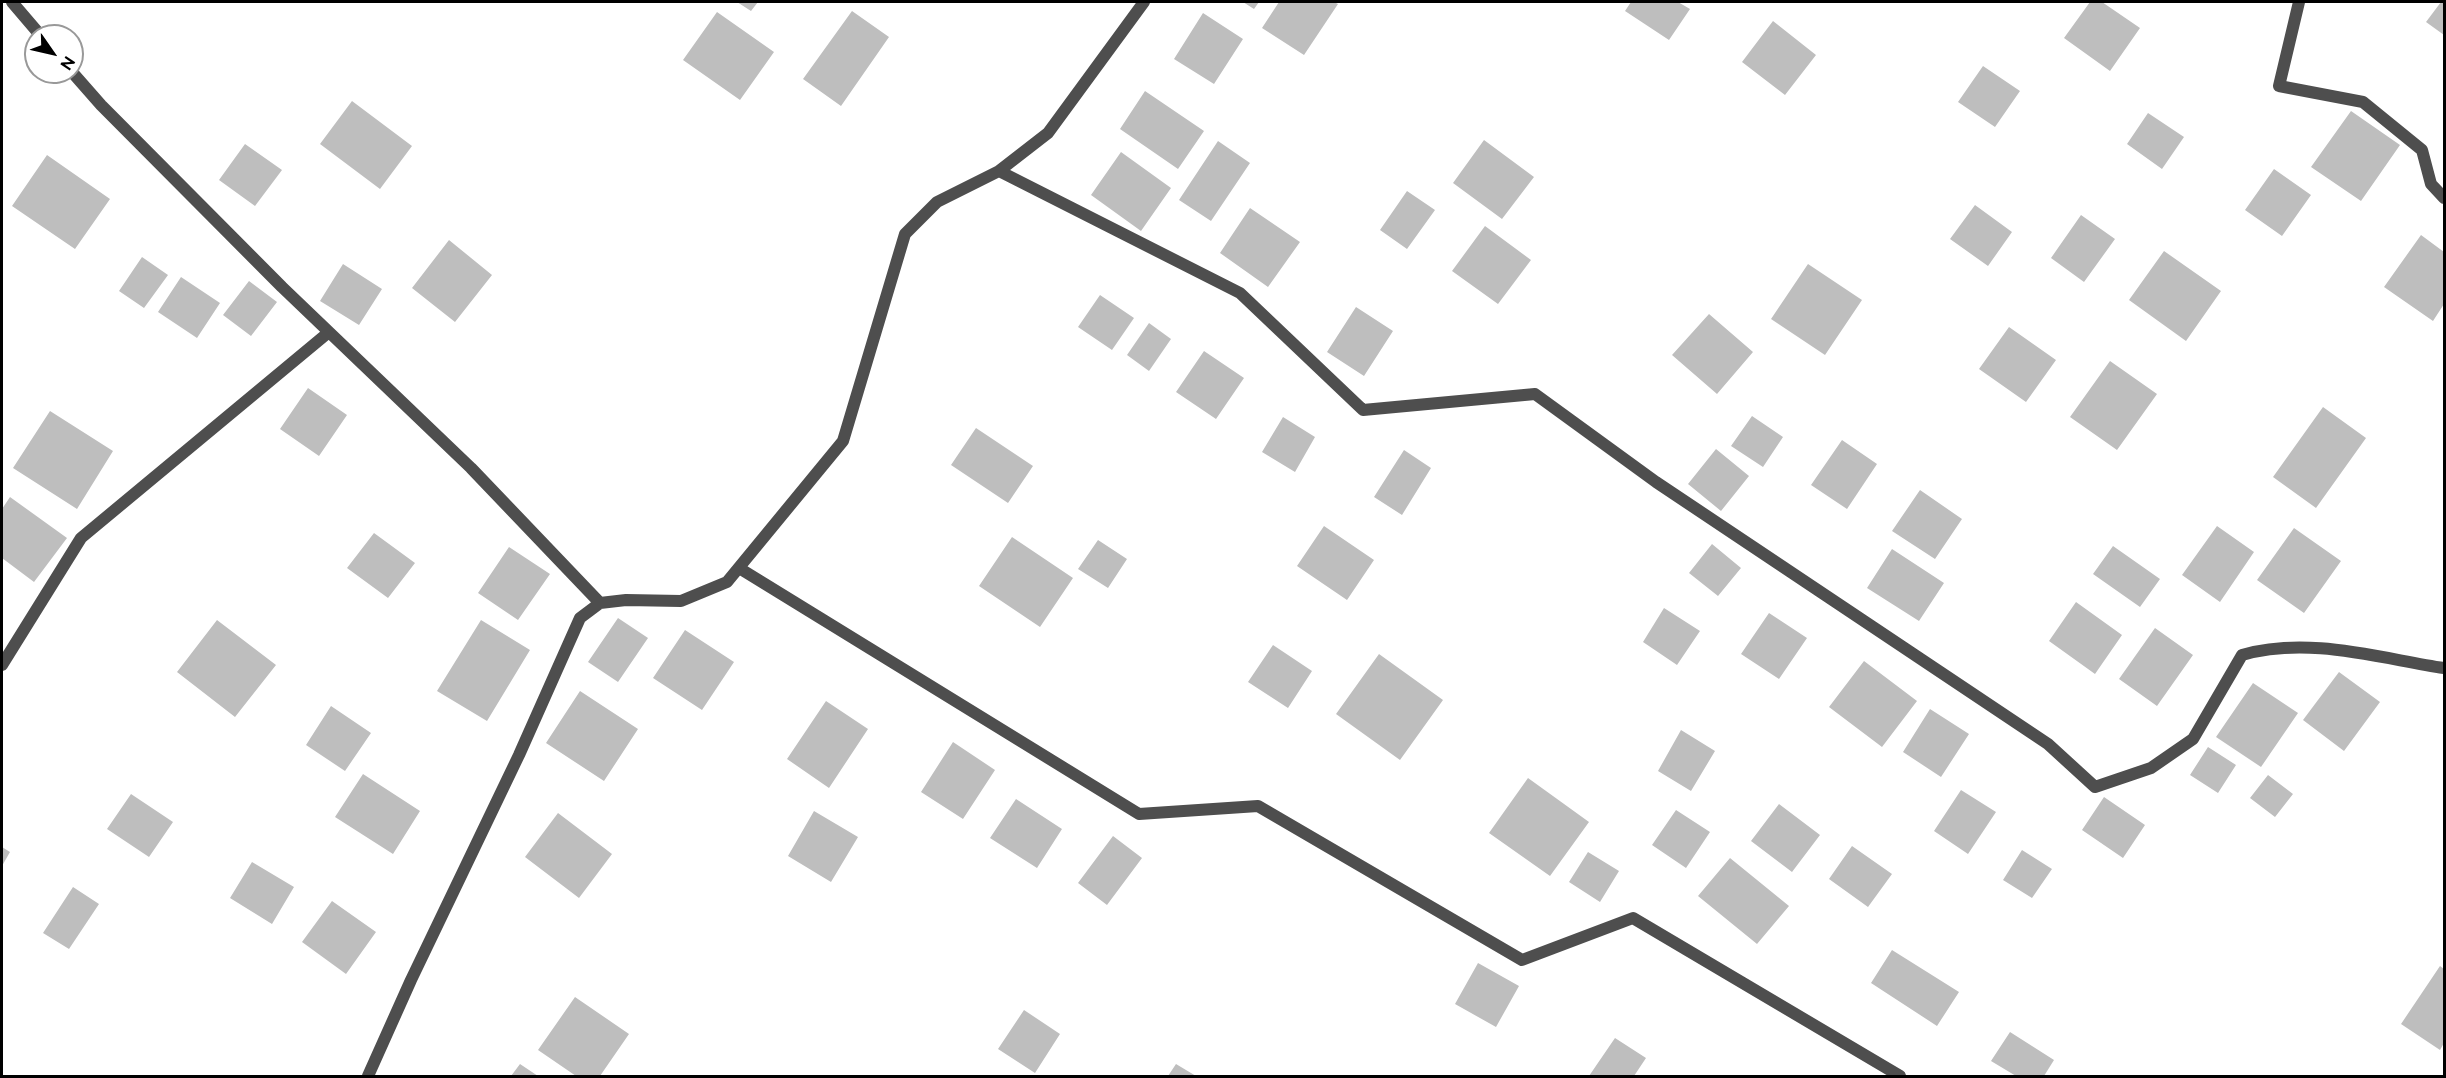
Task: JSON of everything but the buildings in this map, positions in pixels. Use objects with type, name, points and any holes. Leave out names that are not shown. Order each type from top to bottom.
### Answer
[{"type":"street","points":[[12,2],[31,24]]},
{"type":"street","points":[[368,1077],[411,980],[519,755],[580,618],[600,603],[626,600],[681,601],[727,582],[843,441],[905,234],[937,202],[999,171],[1047,134],[1144,2]]},
{"type":"street","points":[[2299,2],[2279,86],[2363,102],[2422,150],[2431,184],[2445,198]]},
{"type":"street","points":[[83,84],[117,122],[329,332],[471,468],[600,603]]},
{"type":"street","points":[[999,171],[1240,293],[1363,410],[1535,394],[1656,482],[2048,744],[2095,787],[2151,768],[2193,739],[2242,655],[2265,648],[2320,647],[2445,668]]},
{"type":"street","points":[[2,665],[81,538],[329,332]]},
{"type":"street","points":[[739,568],[1139,814],[1258,806],[1522,960],[1633,918],[1900,1077]]}]
